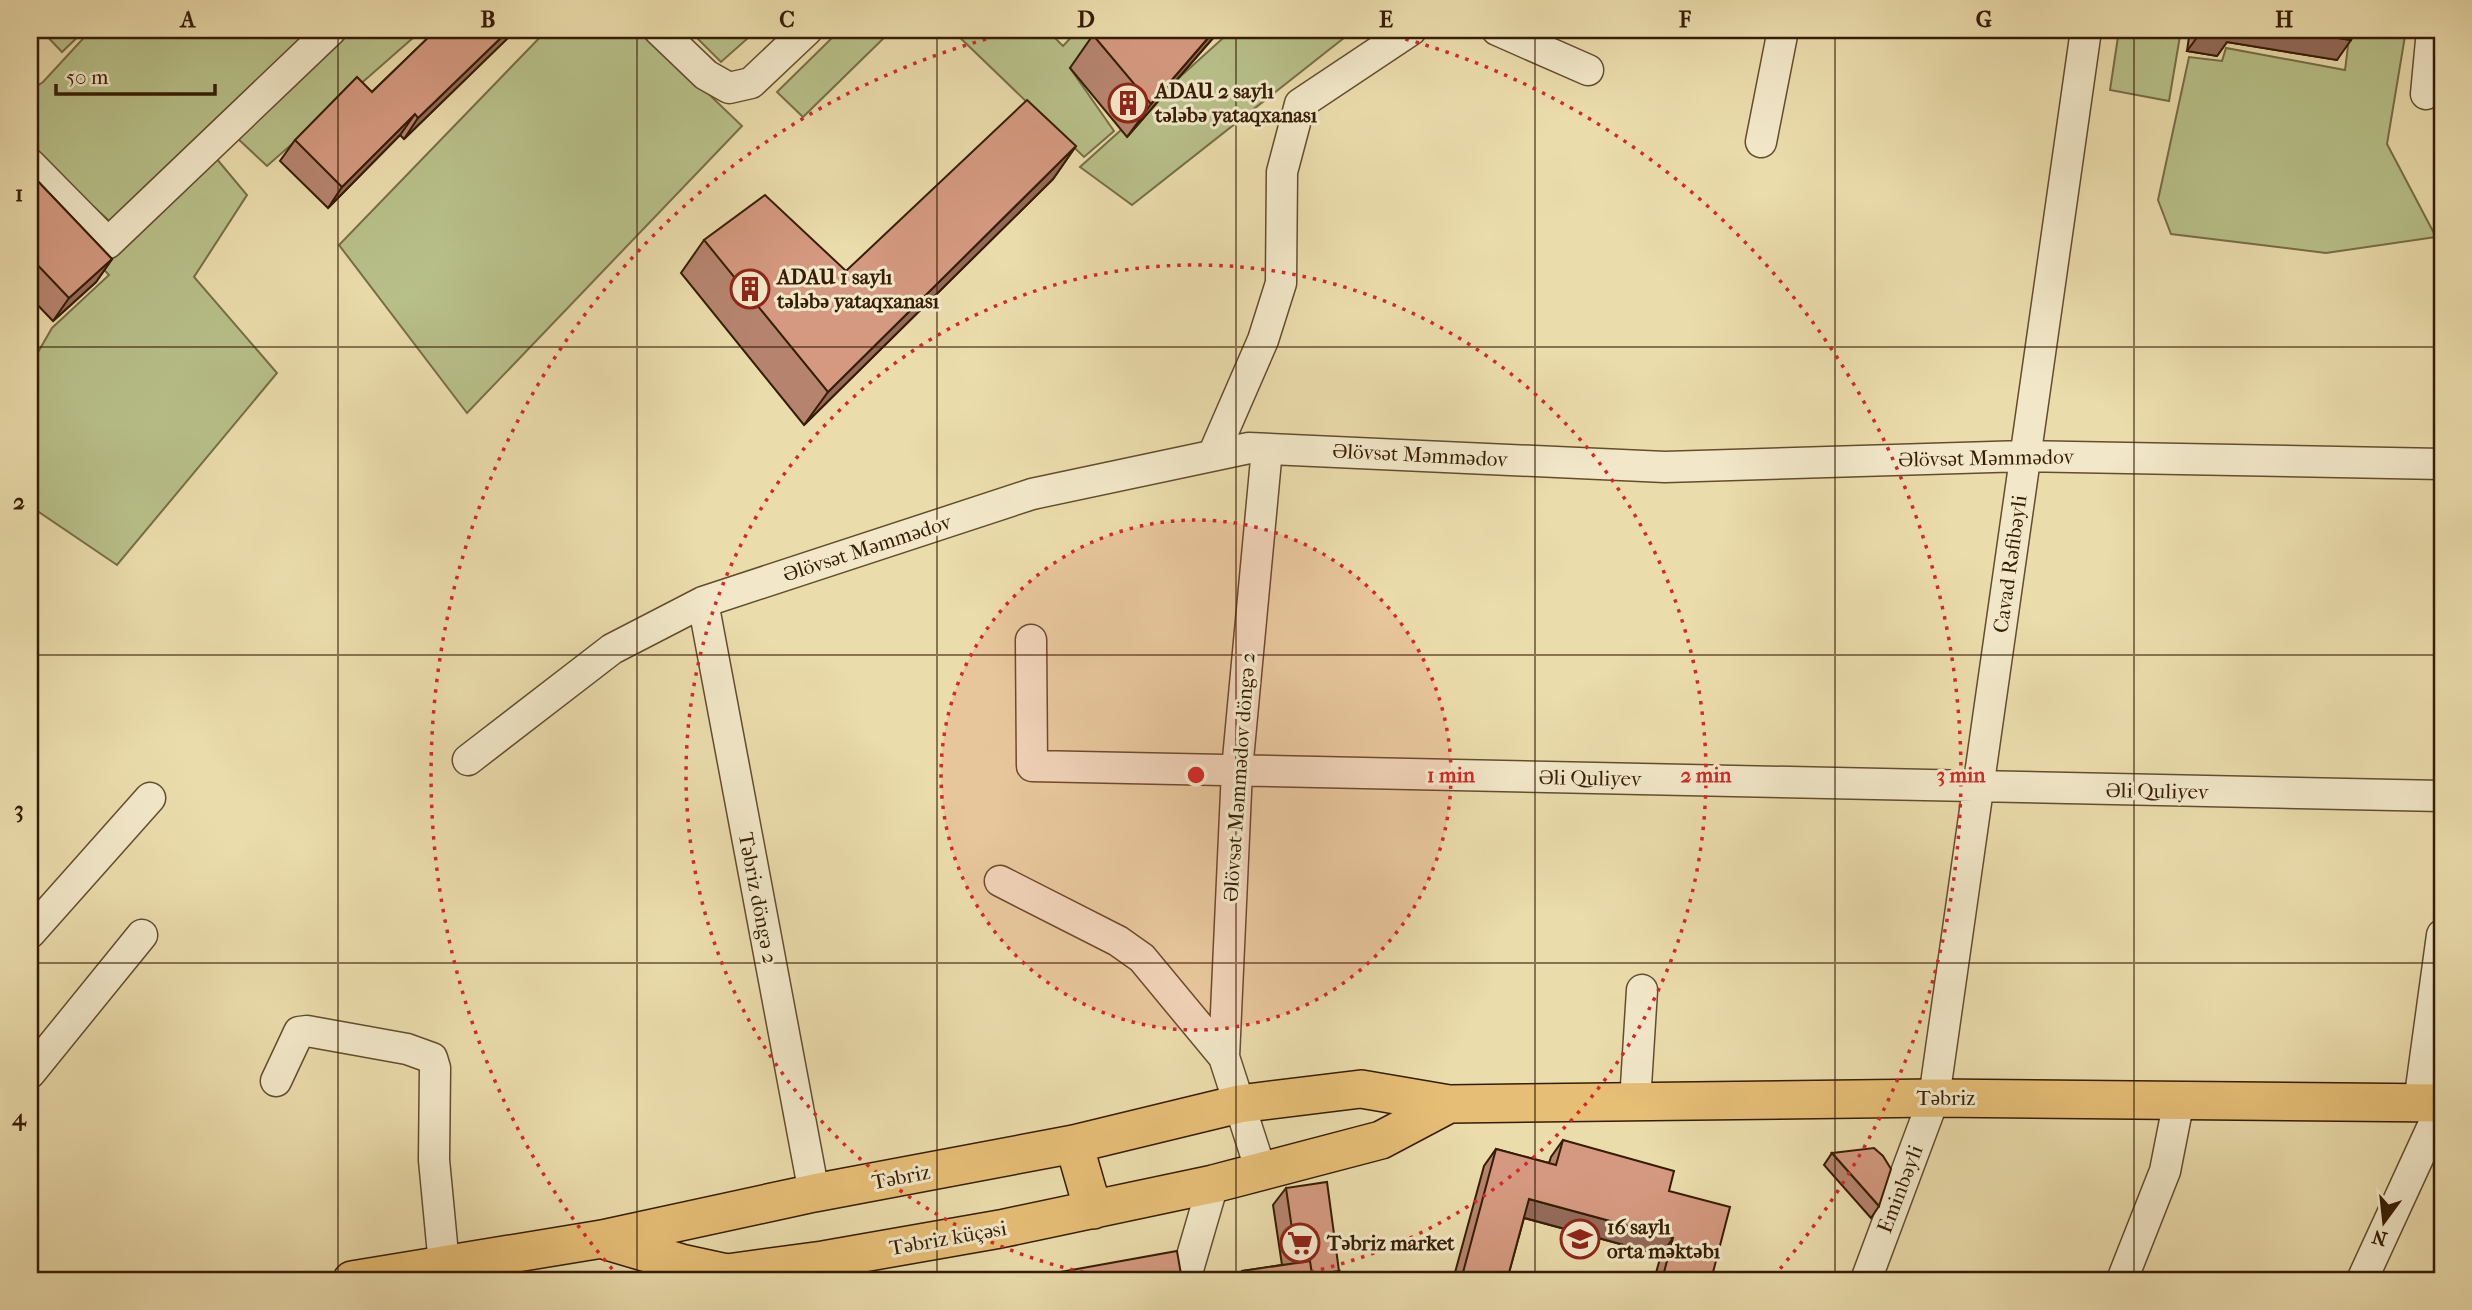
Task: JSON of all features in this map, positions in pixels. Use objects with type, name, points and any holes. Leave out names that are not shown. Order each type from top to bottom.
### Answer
[{"type":"main road","name":"Təbriz","points":[[352,1280],[602,1239],[814,1194],[1074,1144],[1239,1104],[1361,1089],[1449,1104],[1934,1098],[2435,1104]]},
{"type":"main road","name":"Təbriz","points":[[1213,1184],[1381,1140],[1449,1104]]},
{"type":"main road","points":[[1074,1144],[1093,1210]]},
{"type":"main road","name":"Təbriz küçəsi","points":[[602,1239],[681,1263],[727,1273],[823,1260],[1000,1229],[1213,1184]]},
{"type":"street","points":[[30,164],[108,243],[331,30]]},
{"type":"street","points":[[659,30],[706,75],[729,88],[751,83],[807,30]]},
{"type":"street","points":[[1213,455],[1263,340],[1281,283],[1282,172],[1300,104],[1411,30]]},
{"type":"street","points":[[1497,30],[1588,70]]},
{"type":"street","points":[[1761,142],[1783,30]]},
{"type":"street","name":"Cavad Rəfibəyli","points":[[1934,1098],[2086,30]]},
{"type":"street","points":[[2426,94],[2432,30]]},
{"type":"street","name":"Əlövsət Məmmədov","points":[[468,760],[612,649],[703,602],[1032,494],[1249,448],[1665,467],[2025,456],[2442,464]]},
{"type":"street","name":"Əlövsət Məmmədov döngə 2","points":[[1261,1171],[1224,1057],[1237,770],[1267,449]]},
{"type":"street","name":"Təbriz döngə 2","points":[[703,602],[814,1194]]},
{"type":"street","name":"Əli Quliyev","points":[[1031,640],[1032,766],[2442,796]]},
{"type":"street","points":[[30,933],[150,798]]},
{"type":"street","points":[[1000,881],[1118,941],[1142,958],[1224,1057]]},
{"type":"street","points":[[30,1073],[142,935]]},
{"type":"street","points":[[2362,1280],[2435,1104],[2442,935]]},
{"type":"street","points":[[1635,1102],[1642,990]]},
{"type":"street","points":[[276,1081],[299,1032],[307,1031],[407,1049],[432,1058],[435,1068],[434,1160],[444,1265]]},
{"type":"street","name":"Eminbəyli","points":[[1866,1280],[1934,1098]]},
{"type":"street","points":[[2122,1280],[2165,1171],[2179,1100]]},
{"type":"street","points":[[1185,1280],[1213,1184]]},
{"type":"green space","points":[[41,30],[85,30],[62,52]]},
{"type":"green space","points":[[91,30],[422,30],[267,166],[221,123],[116,227],[30,149],[30,91],[43,82]]},
{"type":"green space","points":[[547,30],[642,30],[742,126],[467,413],[339,245]]},
{"type":"green space","points":[[689,30],[757,30],[721,62]]},
{"type":"green space","points":[[840,30],[892,30],[803,117],[777,92]]},
{"type":"green space","points":[[952,30],[1047,30],[1063,46],[1078,30],[1109,30],[1070,68],[1114,131],[1084,157]]},
{"type":"green space","points":[[1232,30],[1354,30],[1132,205],[1080,167]]},
{"type":"green space","points":[[2119,30],[2181,30],[2169,101],[2110,90]]},
{"type":"green space","points":[[2350,30],[2406,30],[2387,144],[2436,237],[2326,253],[2171,234],[2158,200],[2189,57],[2222,61],[2226,48],[2345,70]]},
{"type":"green space","points":[[216,158],[247,195],[194,277],[277,373],[117,565],[30,506],[30,366],[52,328],[109,275],[82,246]]},
{"type":"building","points":[[436,30],[509,30],[418,118],[415,114],[342,187],[295,140],[357,77],[372,92]]},
{"type":"building","points":[[1098,30],[1215,30],[1151,104],[1093,35]]},
{"type":"building","points":[[2201,30],[2232,30],[2231,37]]},
{"type":"building","points":[[2287,30],[2352,30],[2351,40]]},
{"type":"building","name":"ADAU 1 saylı tələbə yataqxanası","points":[[1027,100],[1076,146],[828,392],[704,240],[765,195],[846,271]]},
{"type":"building","points":[[30,173],[112,259],[69,298],[30,257]]},
{"type":"building","points":[[1563,1140],[1674,1171],[1669,1191],[1730,1207],[1711,1280],[1662,1280],[1673,1238],[1529,1199],[1507,1280],[1461,1280],[1496,1149],[1556,1165]]},
{"type":"building","points":[[1874,1148],[1891,1169],[1879,1206],[1832,1153]]},
{"type":"building","points":[[1327,1182],[1339,1271],[1312,1275],[1310,1261],[1297,1263],[1286,1188]]},
{"type":"building","points":[[1177,1251],[1182,1280],[1016,1280]]},
{"type":"building","points":[[1310,1261],[1313,1280],[1243,1280],[1242,1271]]},
{"type":"place","name":"ADAU 2 saylı tələbə yataqxanası","points":[[1128,103]]},
{"type":"place","name":"ADAU 1 saylı tələbə yataqxanası","points":[[750,289]]},
{"type":"place","name":"16 saylı orta məktəbı","points":[[1580,1239]]},
{"type":"place","name":"Təbriz market","points":[[1300,1243]]}]
